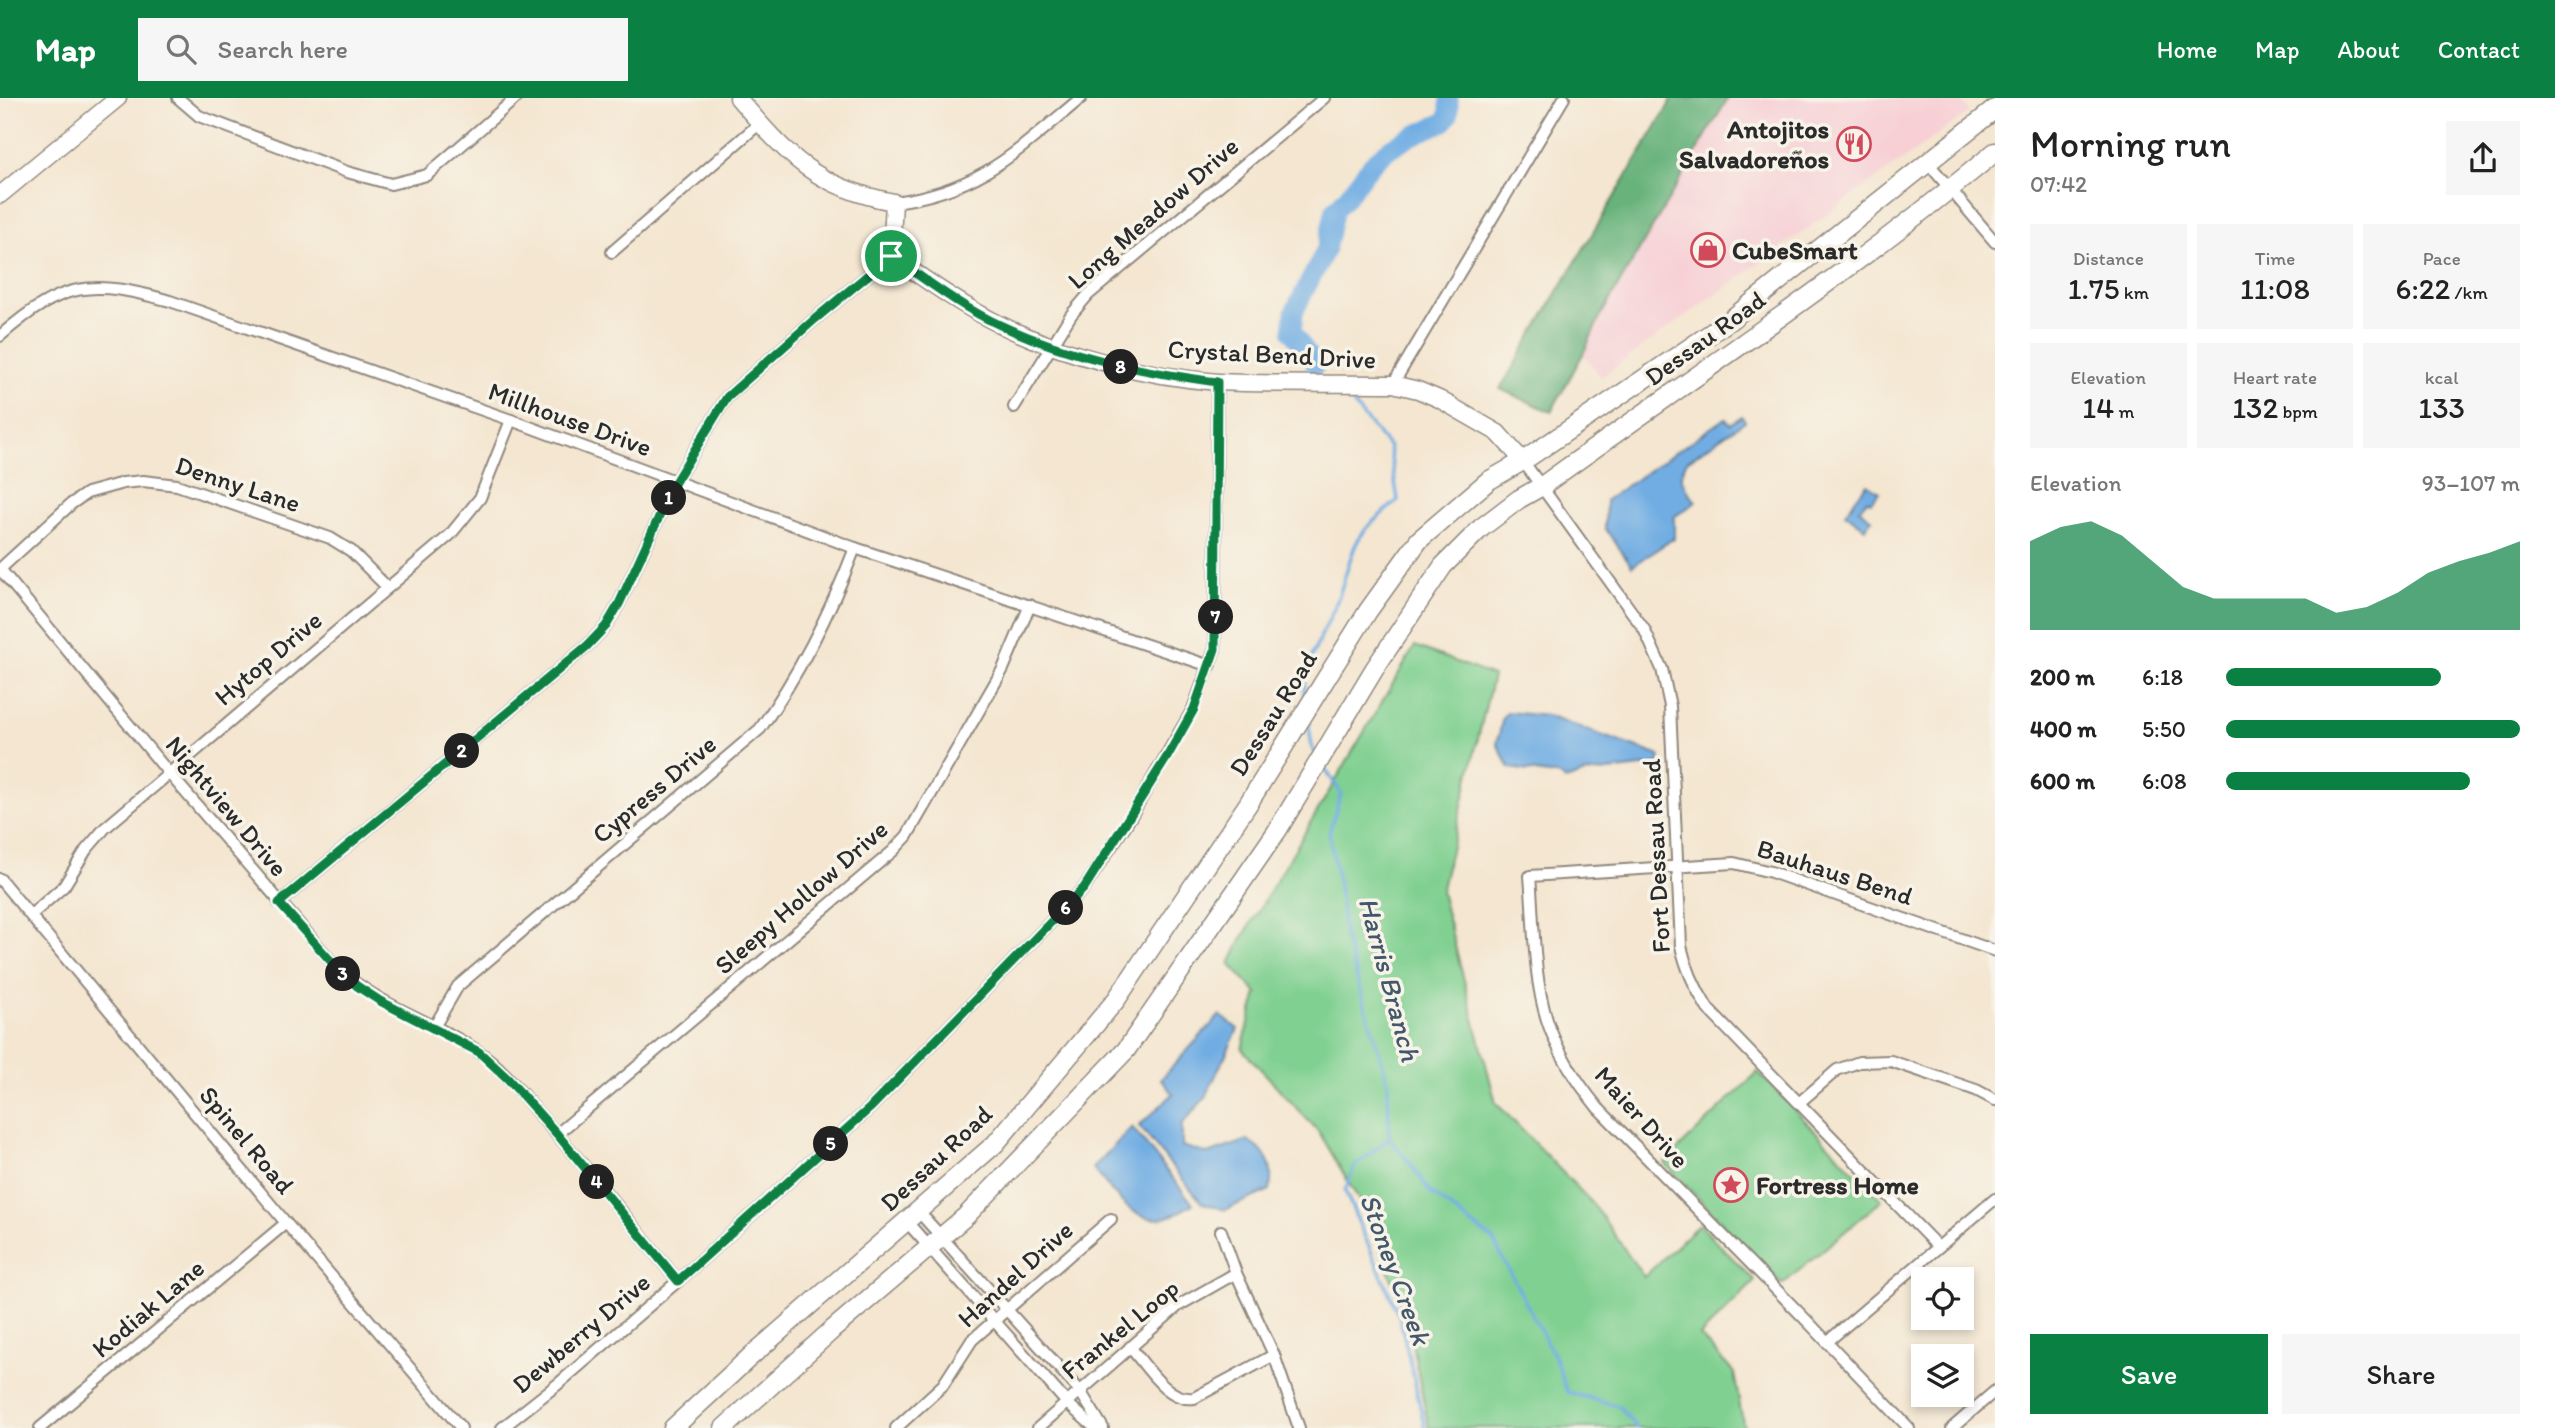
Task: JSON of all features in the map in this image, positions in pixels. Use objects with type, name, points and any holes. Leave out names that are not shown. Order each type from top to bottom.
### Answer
[{"type":"main road","name":"Dessau Road","points":[[673,1428],[750,1357],[995,1144],[1116,1000],[1248,804],[1368,611],[1421,538],[1488,481],[1523,461],[1729,321],[1995,109]]},
{"type":"main road","name":"Dessau Road","points":[[724,1428],[966,1216],[1126,1050],[1277,831],[1375,668],[1443,566],[1482,528],[1519,499],[1542,486],[1738,349],[1951,189],[1995,152]]},
{"type":"street","points":[[0,195],[118,98]]},
{"type":"street","points":[[178,98],[199,116],[347,172],[391,184],[427,175],[516,98]]},
{"type":"street","points":[[738,98],[794,158],[816,176],[864,197],[894,202],[925,198],[978,178],[1006,160],[1081,98]]},
{"type":"street","name":"Long Meadow Drive","points":[[1014,407],[1071,316],[1088,295],[1324,98]]},
{"type":"street","points":[[1393,384],[1564,98]]},
{"type":"street","points":[[612,252],[760,123]]},
{"type":"street","points":[[1929,164],[1995,242]]},
{"type":"street","points":[[279,903],[587,646],[606,626],[619,604],[675,482],[727,397],[891,256],[894,202]]},
{"type":"street","name":"Crystal Bend Drive","points":[[891,256],[960,303],[1000,325],[1120,367],[1217,382],[1393,384],[1418,390],[1498,433],[1523,461]]},
{"type":"street","name":"Millhouse Drive","points":[[0,336],[28,312],[67,292],[91,287],[126,289],[170,301],[511,420],[855,548],[1210,666]]},
{"type":"street","name":"Dewberry Drive","points":[[502,1428],[558,1384],[678,1281],[870,1108],[1084,888],[1167,757],[1194,709],[1215,649],[1217,382]]},
{"type":"street","name":"Hytop Drive","points":[[32,915],[64,886],[86,850],[104,828],[450,535],[480,498],[511,420]]},
{"type":"street","name":"Fort Dessau Road","points":[[1523,461],[1643,629],[1662,669],[1670,706],[1681,946],[1686,969],[1695,987],[1708,1009],[1938,1247]]},
{"type":"street","name":"Denny Lane","points":[[0,569],[71,504],[87,493],[123,483],[143,481],[177,485],[330,538],[351,551],[387,587]]},
{"type":"street","name":"Cypress Drive","points":[[434,1027],[458,986],[760,729],[814,643],[834,603],[855,548]]},
{"type":"street","name":"Nightview Drive","points":[[0,569],[168,772],[337,968],[357,986],[380,1001],[434,1027],[486,1058],[557,1134],[678,1281]]},
{"type":"street","name":"Sleepy Hollow Drive","points":[[557,1134],[893,851],[907,836],[1003,669],[1030,605]]},
{"type":"street","name":"Bauhaus Bend","points":[[1530,876],[1734,863],[1770,872],[1995,951]]},
{"type":"street","name":"Maier Drive","points":[[1530,876],[1539,983],[1547,1020],[1577,1082],[1598,1108],[1909,1428]]},
{"type":"street","name":"Spinel Road","points":[[0,879],[286,1223],[461,1428]]},
{"type":"street","points":[[1800,1102],[1837,1070],[1859,1062],[1891,1061],[1976,1090],[1995,1100]]},
{"type":"street","points":[[1828,1342],[1995,1199]]},
{"type":"street","points":[[913,1217],[1007,1310],[1080,1391],[1103,1428]]},
{"type":"street","points":[[913,1217],[935,1241],[994,1321],[1067,1403],[1095,1428]]},
{"type":"street","name":"Handel Drive","points":[[896,1428],[943,1385],[972,1340],[1111,1219]]},
{"type":"street","name":"Kodiak Lane","points":[[40,1428],[286,1223]]},
{"type":"street","points":[[1221,1231],[1236,1273],[1274,1355],[1299,1428]]},
{"type":"street","name":"Frankel Loop","points":[[1038,1428],[1178,1306],[1236,1273]]},
{"type":"street","points":[[1130,1347],[1171,1392],[1186,1399],[1194,1398],[1274,1355]]},
{"type":"street","points":[[1952,1428],[1995,1391]]},
{"type":"shaded area","name":"CubeSmart","points":[[1728,98],[1960,98],[1969,112],[1601,377],[1583,354],[1600,317]]},
{"type":"green space","points":[[1673,98],[1728,98],[1600,317],[1551,412],[1500,389]]},
{"type":"green space","points":[[1415,646],[1493,676],[1441,892],[1496,1103],[1593,1204],[1644,1277],[1699,1224],[1755,1281],[1700,1336],[1734,1373],[1744,1428],[1429,1428],[1408,1324],[1369,1217],[1319,1132],[1242,1049],[1257,993],[1230,964],[1240,942]]},
{"type":"green space","points":[[1758,1072],[1882,1200],[1782,1285],[1664,1163]]},
{"type":"water","points":[[1742,416],[1745,421],[1687,461],[1682,478],[1696,502],[1674,517],[1674,538],[1632,566],[1605,528],[1606,500],[1725,418],[1730,424]]},
{"type":"water","points":[[1867,484],[1879,492],[1871,502],[1867,500],[1859,509],[1872,519],[1865,528],[1845,513]]},
{"type":"water","points":[[1508,712],[1547,716],[1660,756],[1658,765],[1583,774],[1565,780],[1561,776],[1510,768],[1497,744],[1503,717]]},
{"type":"water","points":[[1220,1015],[1238,1029],[1205,1098],[1182,1124],[1182,1146],[1208,1154],[1248,1140],[1261,1150],[1271,1173],[1270,1190],[1225,1210],[1202,1203],[1139,1126],[1173,1094],[1161,1079]]},
{"type":"water","points":[[1132,1127],[1193,1204],[1167,1217],[1141,1216],[1114,1194],[1093,1168]]},
{"type":"waterway","name":"Harris Branch","points":[[1316,365],[1292,332],[1294,312],[1326,249],[1335,209],[1368,169],[1389,149],[1444,122],[1449,115],[1449,98]]},
{"type":"waterway","name":"Harris Branch","points":[[1305,699],[1304,687],[1310,661],[1337,601],[1356,544],[1369,526],[1398,500],[1389,447],[1353,404]]},
{"type":"waterway","name":"Harris Branch","points":[[1308,720],[1315,753]]},
{"type":"waterway","name":"Harris Branch","points":[[1323,766],[1341,793],[1329,833],[1344,935],[1388,1082],[1389,1138],[1430,1192],[1493,1240],[1555,1358],[1567,1392],[1619,1406],[1637,1428]]},
{"type":"waterway","name":"Stoney Creek","points":[[1389,1138],[1354,1167],[1345,1191],[1400,1318],[1425,1428]]},
{"type":"place","name":"Antojitos Salvadoreños","points":[[1854,144]]},
{"type":"place","name":"CubeSmart","points":[[1708,250]]},
{"type":"place","name":"Fortress Home","points":[[1731,1185]]},
{"type":"route","points":[[891,256],[960,303],[1000,325],[1120,367],[1217,382],[1215,649],[1194,709],[1127,823],[1084,888],[870,1108],[678,1281],[508,1079],[479,1052],[380,1001],[357,986],[337,968],[279,903],[587,646],[606,626],[657,525],[675,482],[727,397],[891,256]]}]
